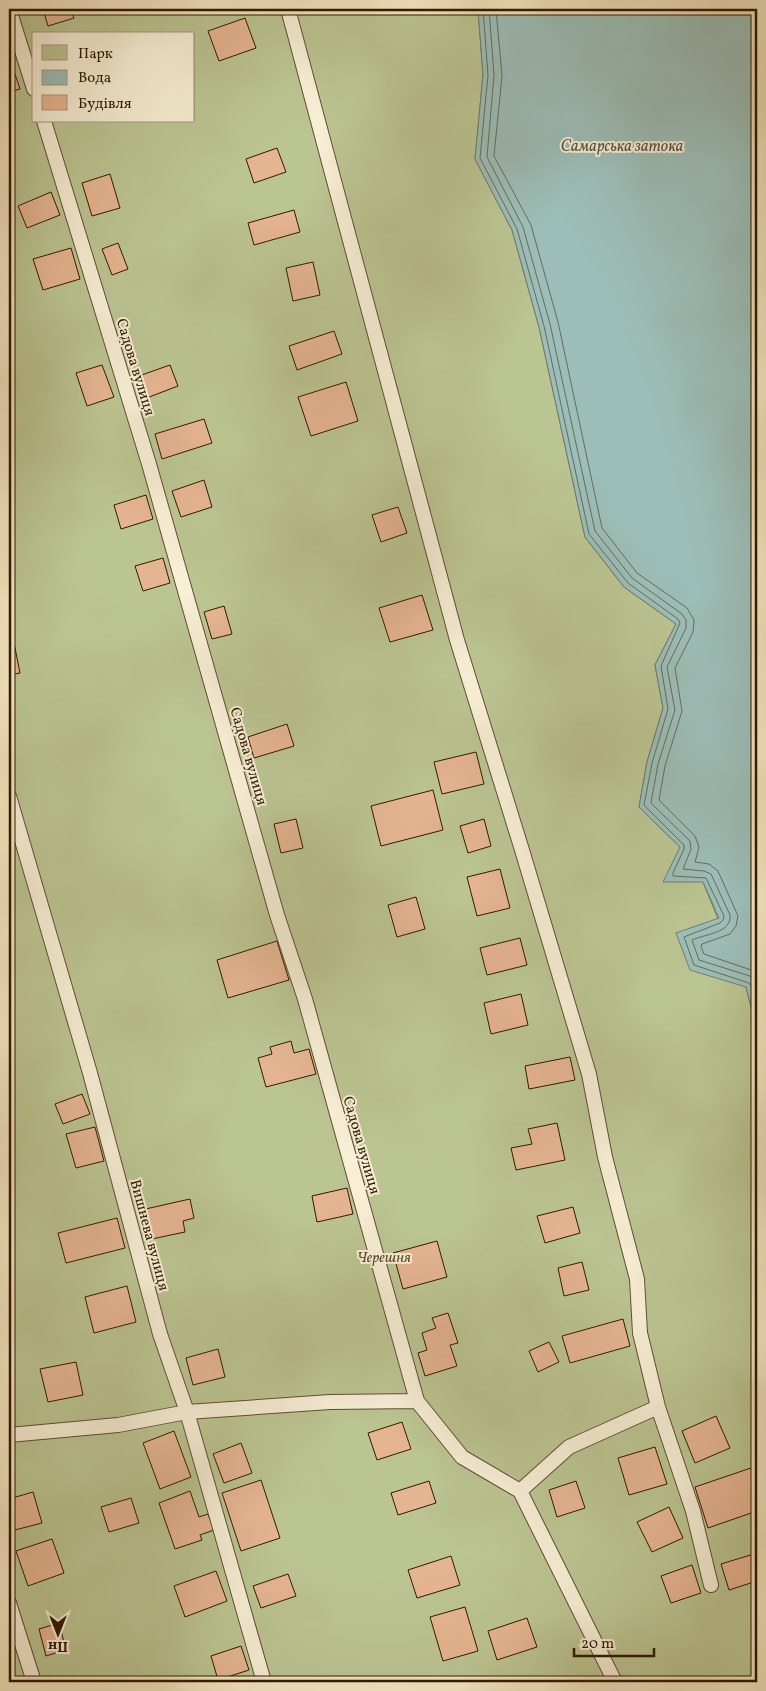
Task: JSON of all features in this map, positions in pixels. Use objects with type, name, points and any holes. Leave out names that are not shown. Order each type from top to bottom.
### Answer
[{"type":"lane","points":[[10,9],[32,82]]},
{"type":"lane","points":[[288,9],[457,640],[589,1074],[605,1157],[637,1279],[640,1333],[658,1407],[693,1511],[711,1585]]},
{"type":"lane","name":"Садова вулиця","points":[[44,122],[149,464],[278,915],[305,999],[417,1401]]},
{"type":"lane","name":"Вишнева вулиця","points":[[9,796],[90,1073],[160,1334],[187,1412],[264,1682]]},
{"type":"lane","points":[[9,1435],[118,1425],[187,1412],[330,1402],[417,1401],[462,1457],[520,1492],[615,1682]]},
{"type":"lane","points":[[520,1492],[569,1447],[658,1407]]},
{"type":"lane","points":[[9,1603],[34,1682]]},
{"type":"green space","name":"Черешня","points":[[9,9],[478,9],[483,75],[475,159],[512,230],[539,327],[585,537],[624,587],[676,624],[655,665],[663,708],[647,762],[639,807],[680,847],[703,882],[746,987],[757,1030],[757,1682],[9,1682]]},
{"type":"water","name":"Самарська затока","points":[[478,9],[757,9],[757,1030],[746,987],[690,970],[676,933],[719,918],[703,882],[663,882],[680,847],[639,807],[647,762],[663,708],[655,665],[676,624],[624,587],[585,537],[539,327],[512,230],[475,159],[483,75]]},
{"type":"building","points":[[43,9],[70,9],[74,18],[48,26]]},
{"type":"building","points":[[245,18],[256,48],[219,61],[208,31]]},
{"type":"building","points":[[14,71],[20,89],[9,92],[9,72]]},
{"type":"building","points":[[277,148],[286,172],[254,183],[246,159]]},
{"type":"building","points":[[110,174],[120,208],[92,216],[82,183]]},
{"type":"building","points":[[51,192],[60,215],[27,228],[18,206]]},
{"type":"building","points":[[294,210],[300,232],[254,245],[248,223]]},
{"type":"building","points":[[118,243],[128,269],[112,275],[102,249]]},
{"type":"building","points":[[71,248],[80,279],[43,290],[33,259]]},
{"type":"building","points":[[313,262],[320,295],[293,301],[286,268]]},
{"type":"building","points":[[334,331],[342,354],[297,370],[289,346]]},
{"type":"building","points":[[102,365],[114,397],[87,406],[76,373]]},
{"type":"building","points":[[170,365],[178,386],[144,399],[136,377]]},
{"type":"building","points":[[346,382],[358,421],[311,436],[298,397]]},
{"type":"building","points":[[204,419],[212,443],[162,459],[155,434]]},
{"type":"building","points":[[204,480],[212,507],[181,517],[172,491]]},
{"type":"building","points":[[146,495],[153,519],[121,529],[114,505]]},
{"type":"building","points":[[398,507],[407,533],[381,542],[372,515]]},
{"type":"building","points":[[163,558],[170,583],[143,591],[135,566]]},
{"type":"building","points":[[422,595],[433,630],[390,642],[379,608]]},
{"type":"building","points":[[224,606],[232,634],[212,639],[204,612]]},
{"type":"building","points":[[14,643],[20,673],[9,675],[9,644]]},
{"type":"building","points":[[287,724],[294,746],[254,758],[248,737]]},
{"type":"building","points":[[476,752],[484,784],[442,794],[434,762]]},
{"type":"building","points":[[433,790],[443,830],[381,846],[371,806]]},
{"type":"building","points":[[296,819],[303,848],[281,853],[274,824]]},
{"type":"building","points":[[484,819],[491,846],[468,853],[460,826]]},
{"type":"building","points":[[500,869],[510,908],[477,916],[467,877]]},
{"type":"building","points":[[416,897],[425,929],[397,937],[388,905]]},
{"type":"building","points":[[520,938],[527,965],[487,975],[480,948]]},
{"type":"building","points":[[277,941],[289,980],[228,998],[217,960]]},
{"type":"building","points":[[521,994],[528,1025],[491,1034],[484,1003]]},
{"type":"building","points":[[291,1041],[294,1053],[309,1049],[316,1074],[266,1087],[258,1058],[272,1054],[270,1047]]},
{"type":"building","points":[[570,1057],[575,1080],[529,1089],[525,1066]]},
{"type":"building","points":[[82,1094],[90,1114],[63,1124],[55,1104]]},
{"type":"building","points":[[557,1123],[565,1160],[516,1170],[511,1148],[532,1144],[528,1129]]},
{"type":"building","points":[[95,1127],[104,1161],[76,1168],[66,1134]]},
{"type":"building","points":[[347,1188],[353,1214],[317,1222],[312,1196]]},
{"type":"building","points":[[190,1199],[194,1218],[183,1221],[185,1232],[147,1240],[141,1210]]},
{"type":"building","points":[[573,1207],[580,1233],[545,1243],[537,1216]]},
{"type":"building","points":[[117,1218],[125,1248],[66,1263],[58,1233]]},
{"type":"building","points":[[437,1241],[447,1277],[403,1289],[393,1253]]},
{"type":"building","points":[[582,1262],[589,1290],[564,1296],[558,1268]]},
{"type":"building","points":[[127,1286],[136,1322],[94,1333],[85,1297]]},
{"type":"building","points":[[448,1313],[458,1343],[450,1345],[457,1366],[425,1376],[418,1353],[427,1350],[422,1333],[436,1328],[432,1318]]},
{"type":"building","points":[[623,1319],[630,1346],[570,1363],[562,1336]]},
{"type":"building","points":[[549,1342],[559,1362],[538,1372],[529,1351]]},
{"type":"building","points":[[218,1349],[225,1377],[193,1385],[186,1358]]},
{"type":"building","points":[[76,1362],[83,1395],[48,1402],[40,1369]]},
{"type":"building","points":[[716,1416],[730,1448],[695,1463],[682,1431]]},
{"type":"building","points":[[402,1422],[411,1449],[377,1460],[368,1433]]},
{"type":"building","points":[[174,1431],[191,1477],[160,1489],[143,1443]]},
{"type":"building","points":[[241,1443],[252,1473],[224,1483],[213,1454]]},
{"type":"building","points":[[655,1447],[667,1484],[629,1495],[618,1458]]},
{"type":"building","points":[[751,1468],[757,1487],[757,1511],[708,1528],[695,1487]]},
{"type":"building","points":[[261,1480],[280,1538],[241,1551],[222,1493]]},
{"type":"building","points":[[429,1481],[436,1503],[398,1515],[391,1493]]},
{"type":"building","points":[[576,1481],[585,1508],[557,1517],[549,1490]]},
{"type":"building","points":[[190,1491],[199,1517],[208,1514],[214,1530],[200,1535],[202,1540],[175,1549],[159,1503]]},
{"type":"building","points":[[33,1492],[42,1523],[11,1531],[9,1499]]},
{"type":"building","points":[[131,1498],[139,1523],[109,1532],[101,1507]]},
{"type":"building","points":[[669,1507],[683,1538],[652,1552],[637,1522]]},
{"type":"building","points":[[52,1539],[64,1573],[28,1586],[16,1551]]},
{"type":"building","points":[[757,1553],[757,1581],[729,1590],[721,1564]]},
{"type":"building","points":[[451,1556],[460,1585],[417,1598],[408,1570]]},
{"type":"building","points":[[692,1565],[701,1593],[671,1603],[661,1576]]},
{"type":"building","points":[[216,1571],[227,1601],[185,1617],[174,1586]]},
{"type":"building","points":[[288,1574],[296,1596],[261,1608],[253,1586]]},
{"type":"building","points":[[465,1607],[478,1651],[443,1661],[430,1617]]},
{"type":"building","points":[[527,1618],[537,1647],[497,1660],[488,1631]]},
{"type":"building","points":[[59,1623],[66,1650],[46,1656],[39,1629]]},
{"type":"building","points":[[241,1646],[249,1670],[218,1680],[211,1656]]}]
